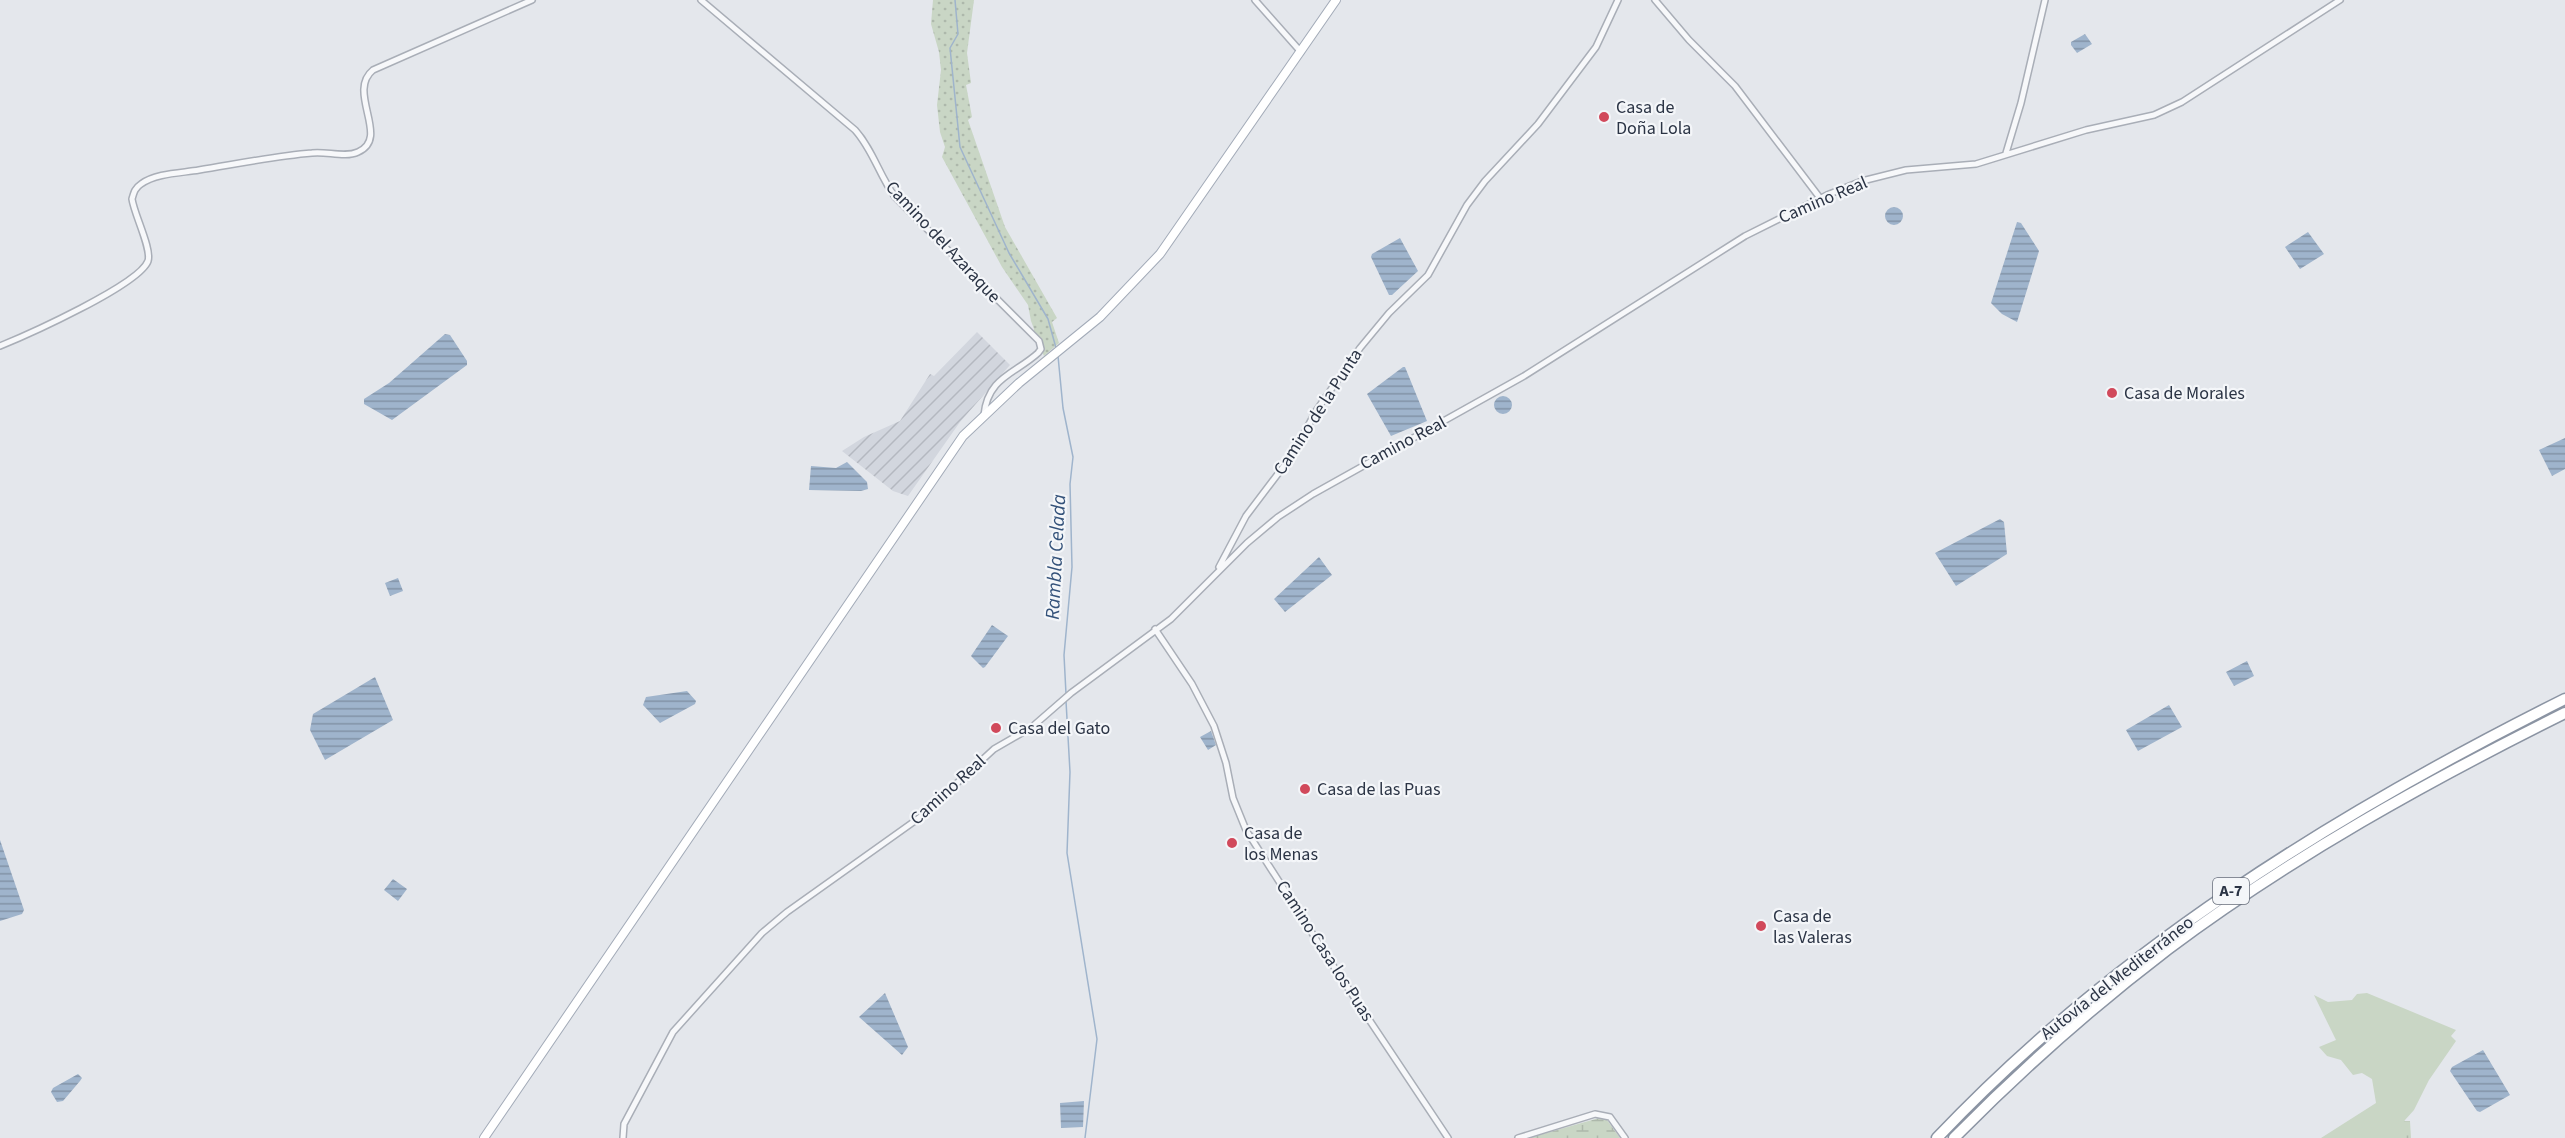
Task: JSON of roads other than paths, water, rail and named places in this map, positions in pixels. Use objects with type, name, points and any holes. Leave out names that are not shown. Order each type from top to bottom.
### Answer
[{"type":"highway","name":"Autovía del Mediterráneo","points":[[1937,1138],[2043,1035],[2180,926],[2262,870],[2353,813],[2565,699]]},
{"type":"highway","name":"Autovía del Mediterráneo","points":[[1954,1138],[2052,1043],[2178,942],[2259,887],[2380,812],[2565,713]]},
{"type":"main road","points":[[484,1138],[963,436],[1047,360],[1100,317],[1160,254],[1336,0]]},
{"type":"street","points":[[0,346],[98,300],[144,268],[149,255],[132,199],[141,183],[175,174],[313,152],[354,154],[361,151],[367,146],[370,137],[363,90],[367,75],[373,70],[532,0]]},
{"type":"street","name":"Camino del Azaraque","points":[[701,0],[866,141],[884,182],[895,197],[1039,341],[1041,349],[1038,353],[1013,369],[992,391],[986,402],[984,416]]},
{"type":"street","points":[[1255,0],[1301,52]]},
{"type":"street","name":"Camino de la Punta","points":[[1217,571],[1246,516],[1293,454],[1316,411],[1360,348],[1389,313],[1428,275],[1467,206],[1485,181],[1538,124],[1596,47],[1618,0]]},
{"type":"street","points":[[1655,0],[1689,40],[1735,86],[1820,198]]},
{"type":"street","points":[[2006,153],[2021,103],[2045,0]]},
{"type":"street","name":"Camino Real","points":[[623,1138],[624,1124],[673,1032],[762,933],[795,906],[918,818],[980,760],[1032,727],[1066,697],[1171,619],[1217,571],[1278,517],[1313,494],[1532,371],[1745,236],[1820,198],[1862,181],[1906,170],[1976,164],[2086,130],[2154,115],[2170,109],[2340,0]]},
{"type":"street","name":"Camino Casa los Puas","points":[[1155,629],[1192,684],[1209,717],[1226,763],[1233,798],[1246,830],[1448,1138]]},
{"type":"street","points":[[1518,1138],[1595,1114],[1610,1117],[1625,1138]]},
{"type":"water","points":[[2085,34],[2092,44],[2077,53],[2071,42]]},
{"type":"water","points":[[1894,207],[1900,210],[1903,216],[1900,222],[1894,225],[1888,222],[1885,216],[1888,210]]},
{"type":"water","points":[[2017,222],[2021,223],[2039,251],[2017,322],[2002,314],[1991,303]]},
{"type":"water","points":[[2308,232],[2324,254],[2300,269],[2285,247]]},
{"type":"water","points":[[1400,238],[1418,271],[1392,295],[1389,295],[1371,257],[1372,254]]},
{"type":"water","points":[[445,334],[450,335],[467,361],[467,365],[392,420],[364,404],[364,399],[389,383]]},
{"type":"water","points":[[1405,367],[1427,421],[1391,436],[1367,394]]},
{"type":"water","points":[[1503,396],[1509,399],[1512,405],[1509,411],[1503,414],[1497,411],[1494,405],[1497,399]]},
{"type":"water","points":[[2565,438],[2565,469],[2552,476],[2539,450]]},
{"type":"water","points":[[847,462],[867,482],[868,489],[861,491],[809,490],[811,466],[836,468]]},
{"type":"water","points":[[2000,519],[2004,522],[2007,554],[1956,586],[1935,553]]},
{"type":"water","points":[[1319,557],[1332,575],[1285,612],[1274,599]]},
{"type":"water","points":[[398,578],[403,591],[390,596],[385,583]]},
{"type":"water","points":[[992,625],[1008,636],[983,668],[971,656]]},
{"type":"water","points":[[2247,661],[2254,676],[2234,686],[2226,672]]},
{"type":"water","points":[[375,677],[393,720],[325,760],[310,730],[313,714]]},
{"type":"water","points":[[687,691],[696,701],[695,704],[660,723],[643,705],[646,697]]},
{"type":"water","points":[[2169,705],[2182,727],[2138,751],[2126,730]]},
{"type":"water","points":[[1211,731],[1216,745],[1208,750],[1200,737]]},
{"type":"water","points":[[0,840],[24,910],[22,914],[0,921]]},
{"type":"water","points":[[393,879],[407,889],[398,901],[384,890]]},
{"type":"water","points":[[885,993],[908,1047],[902,1055],[859,1017]]},
{"type":"water","points":[[2483,1050],[2510,1095],[2480,1112],[2477,1111],[2450,1071],[2452,1067]]},
{"type":"water","points":[[78,1074],[82,1078],[80,1081],[63,1101],[57,1102],[51,1092],[53,1088]]},
{"type":"water","points":[[1084,1101],[1083,1127],[1061,1128],[1060,1103]]},
{"type":"waterway","name":"Rambla Celada","points":[[955,0],[958,34],[950,48],[960,147],[1009,253],[1048,319],[1056,348]]},
{"type":"waterway","name":"Rambla Celada","points":[[1058,356],[1063,408],[1073,457],[1070,484],[1072,567],[1064,655],[1066,694]]},
{"type":"waterway","name":"Rambla Celada","points":[[1066,701],[1070,772],[1067,853],[1097,1039],[1085,1138]]},
{"type":"place","name":"Casa de Doña Lola","points":[[1604,117]]},
{"type":"place","name":"Casa de Morales","points":[[2112,393]]},
{"type":"place","name":"Casa del Gato","points":[[996,728]]},
{"type":"place","name":"Casa de las Puas","points":[[1305,789]]},
{"type":"place","name":"Casa de los Menas","points":[[1232,843]]},
{"type":"place","name":"Casa de las Valeras","points":[[1761,926]]}]
